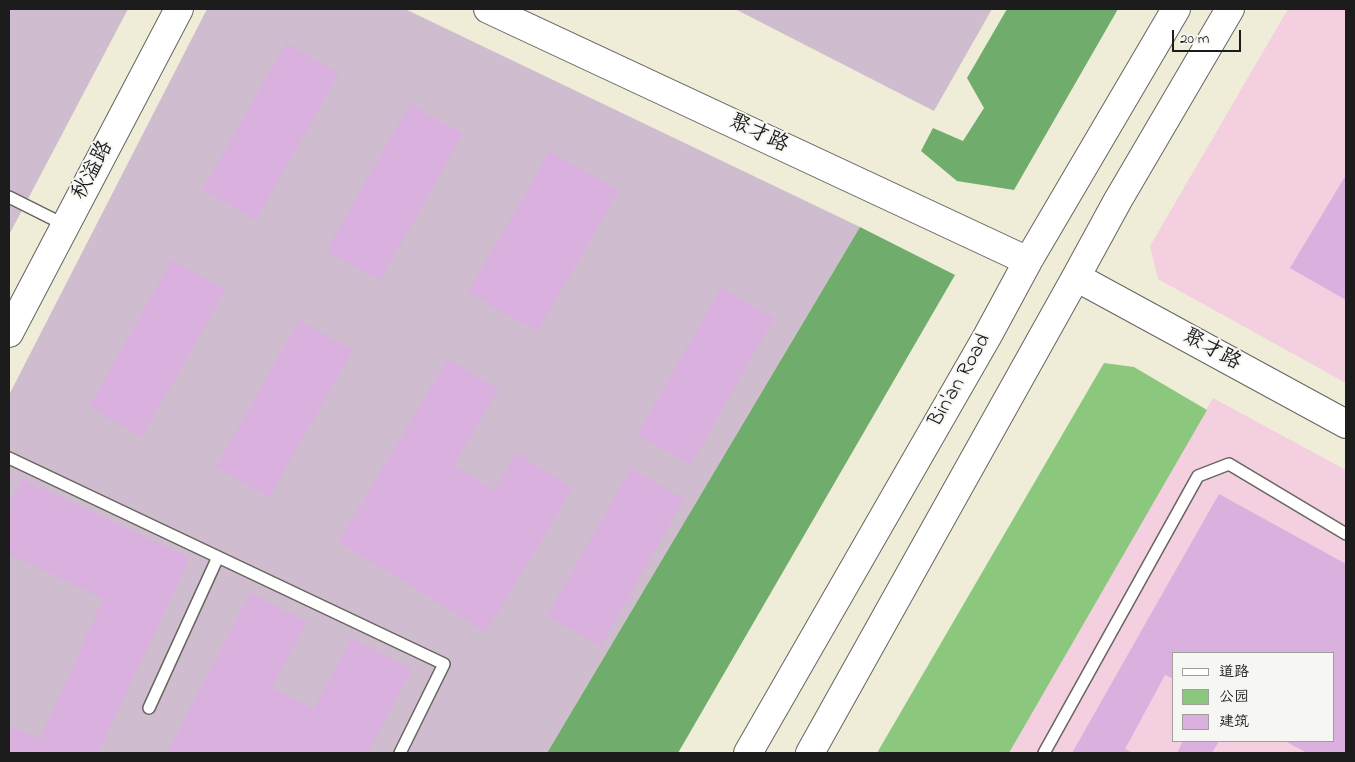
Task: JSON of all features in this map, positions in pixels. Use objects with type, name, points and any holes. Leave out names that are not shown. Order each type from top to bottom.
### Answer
[{"type":"main road","name":"秋溢路","points":[[9,333],[179,9]]},
{"type":"main road","name":"聚才路","points":[[488,9],[1028,261]]},
{"type":"main road","name":"Bin'an Road","points":[[748,753],[988,335],[1028,261],[1176,9]]},
{"type":"main road","points":[[810,753],[1118,200],[1230,9]]},
{"type":"main road","name":"聚才路","points":[[1076,277],[1346,424]]},
{"type":"lane","points":[[9,197],[66,225]]},
{"type":"lane","points":[[9,458],[444,664],[400,753]]},
{"type":"lane","points":[[1044,753],[1198,476],[1229,464],[1346,534]]},
{"type":"lane","points":[[149,708],[218,557]]},
{"type":"shaded area","points":[[9,9],[128,9],[9,235]]},
{"type":"shaded area","points":[[207,9],[405,9],[860,227],[547,753],[9,753],[9,395]]},
{"type":"shaded area","points":[[735,9],[992,9],[934,111]]},
{"type":"shaded area","points":[[1288,9],[1346,9],[1346,383],[1158,279],[1150,246]]},
{"type":"shaded area","points":[[1213,398],[1346,470],[1346,753],[1009,753]]},
{"type":"green space","points":[[1007,9],[1118,9],[1014,190],[957,181],[921,151],[933,128],[963,141],[984,108],[967,78]]},
{"type":"green space","points":[[860,227],[955,275],[678,753],[547,753]]},
{"type":"green space","points":[[1104,363],[1134,367],[1207,410],[1009,753],[877,753]]},
{"type":"building","points":[[286,43],[339,73],[256,220],[202,190]]},
{"type":"building","points":[[410,104],[463,134],[380,281],[326,251]]},
{"type":"building","points":[[550,151],[619,191],[537,332],[468,292]]},
{"type":"building","points":[[1346,175],[1346,300],[1290,268]]},
{"type":"building","points":[[172,260],[226,290],[142,437],[89,407]]},
{"type":"building","points":[[721,288],[774,318],[691,465],[637,435]]},
{"type":"building","points":[[299,320],[353,350],[269,498],[216,467]]},
{"type":"building","points":[[448,359],[499,390],[454,465],[494,490],[516,453],[573,488],[486,632],[338,542]]},
{"type":"building","points":[[631,468],[684,499],[601,646],[547,616]]},
{"type":"building","points":[[22,479],[190,558],[98,753],[9,753],[9,726],[40,739],[103,599],[9,553],[9,504]]},
{"type":"building","points":[[1219,494],[1346,564],[1346,753],[1307,753],[1287,742],[1335,742],[1335,652],[1172,652],[1172,678],[1165,675],[1125,749],[1133,753],[1072,753]]},
{"type":"building","points":[[250,593],[307,622],[272,688],[314,709],[351,638],[412,669],[368,753],[167,753]]},
{"type":"building","points":[[1182,742],[1218,742],[1212,753],[1177,753]]}]
